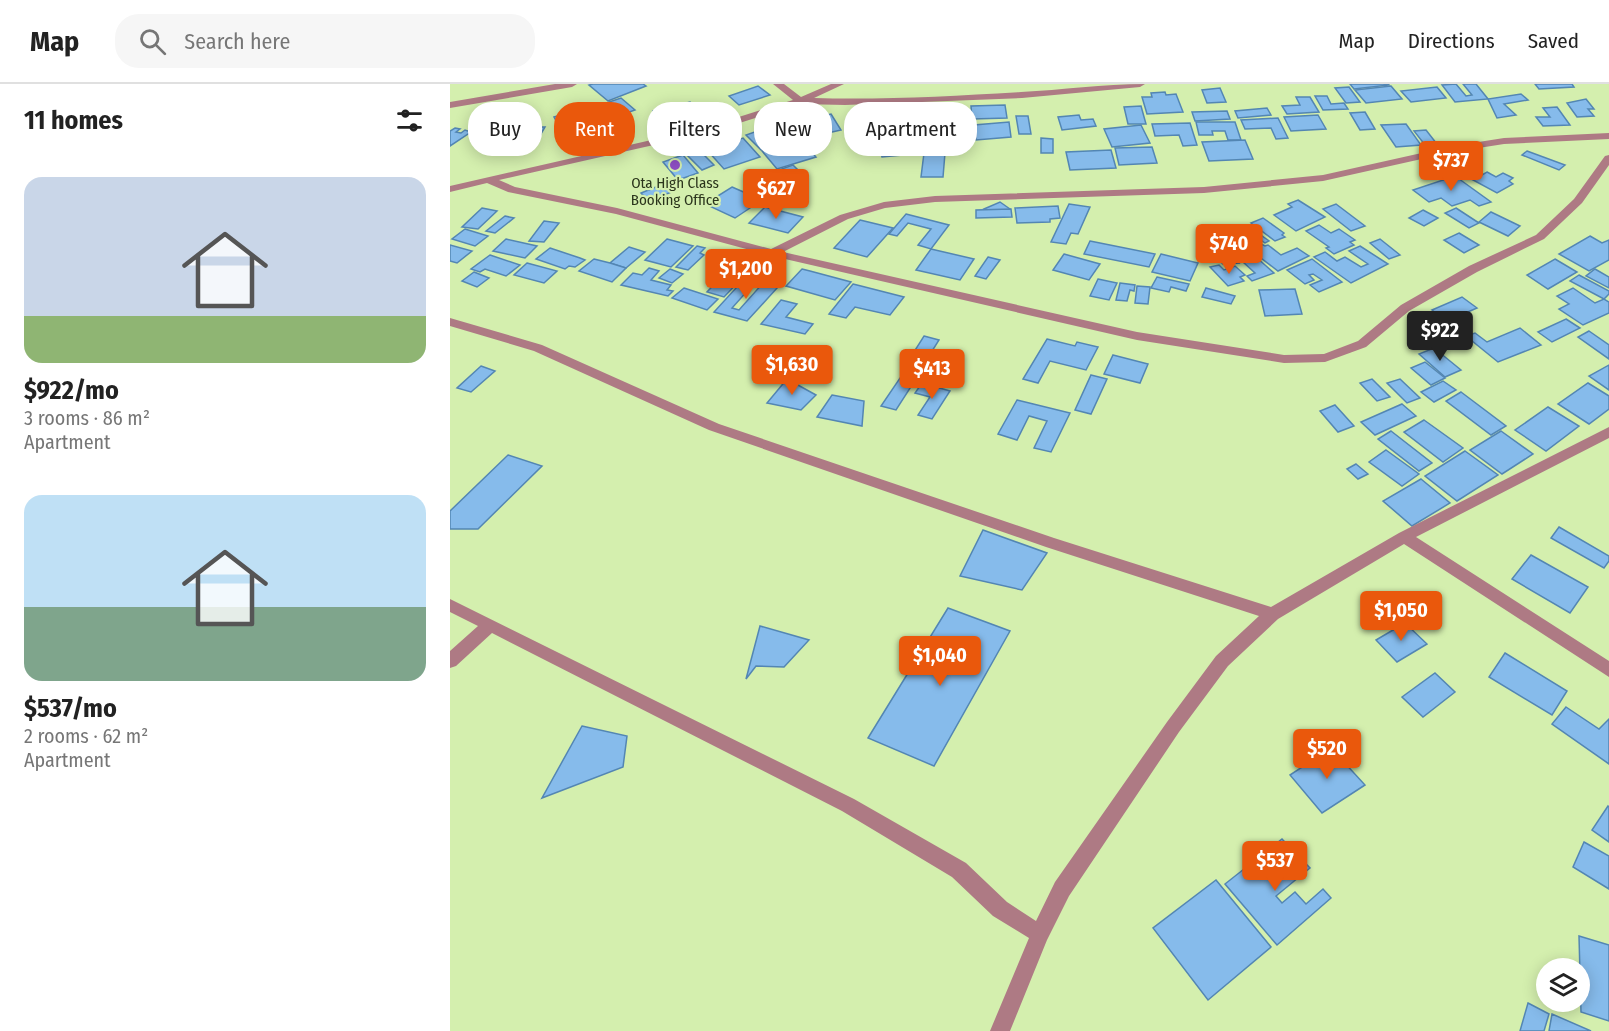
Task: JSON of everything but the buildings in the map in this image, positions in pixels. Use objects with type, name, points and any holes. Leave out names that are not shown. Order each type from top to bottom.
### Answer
[{"type":"street","points":[[450,105],[572,84]]},
{"type":"street","points":[[778,84],[800,101],[845,102],[1022,95],[1140,84]]},
{"type":"street","points":[[450,189],[568,160],[678,138],[800,101],[839,84]]},
{"type":"street","points":[[772,254],[844,217],[884,205],[935,199],[1228,188],[1323,178],[1453,149],[1504,141],[1609,136]]},
{"type":"street","points":[[489,180],[512,190],[617,211],[772,254],[1137,336],[1284,359],[1325,358],[1362,344],[1405,308],[1473,269],[1540,237],[1578,201],[1609,158]]},
{"type":"street","points":[[450,322],[538,348],[714,427],[1051,543],[1272,614]]},
{"type":"street","points":[[1000,1031],[1040,934],[1062,889],[1173,727],[1222,661],[1272,614],[1404,537],[1609,432]]},
{"type":"street","points":[[1404,537],[1609,670]]},
{"type":"street","points":[[450,605],[848,805],[959,870],[1000,909],[1040,934]]},
{"type":"street","points":[[450,661],[490,625]]},
{"type":"place","name":"Ota High Class Booking Office","points":[[675,165]]}]
